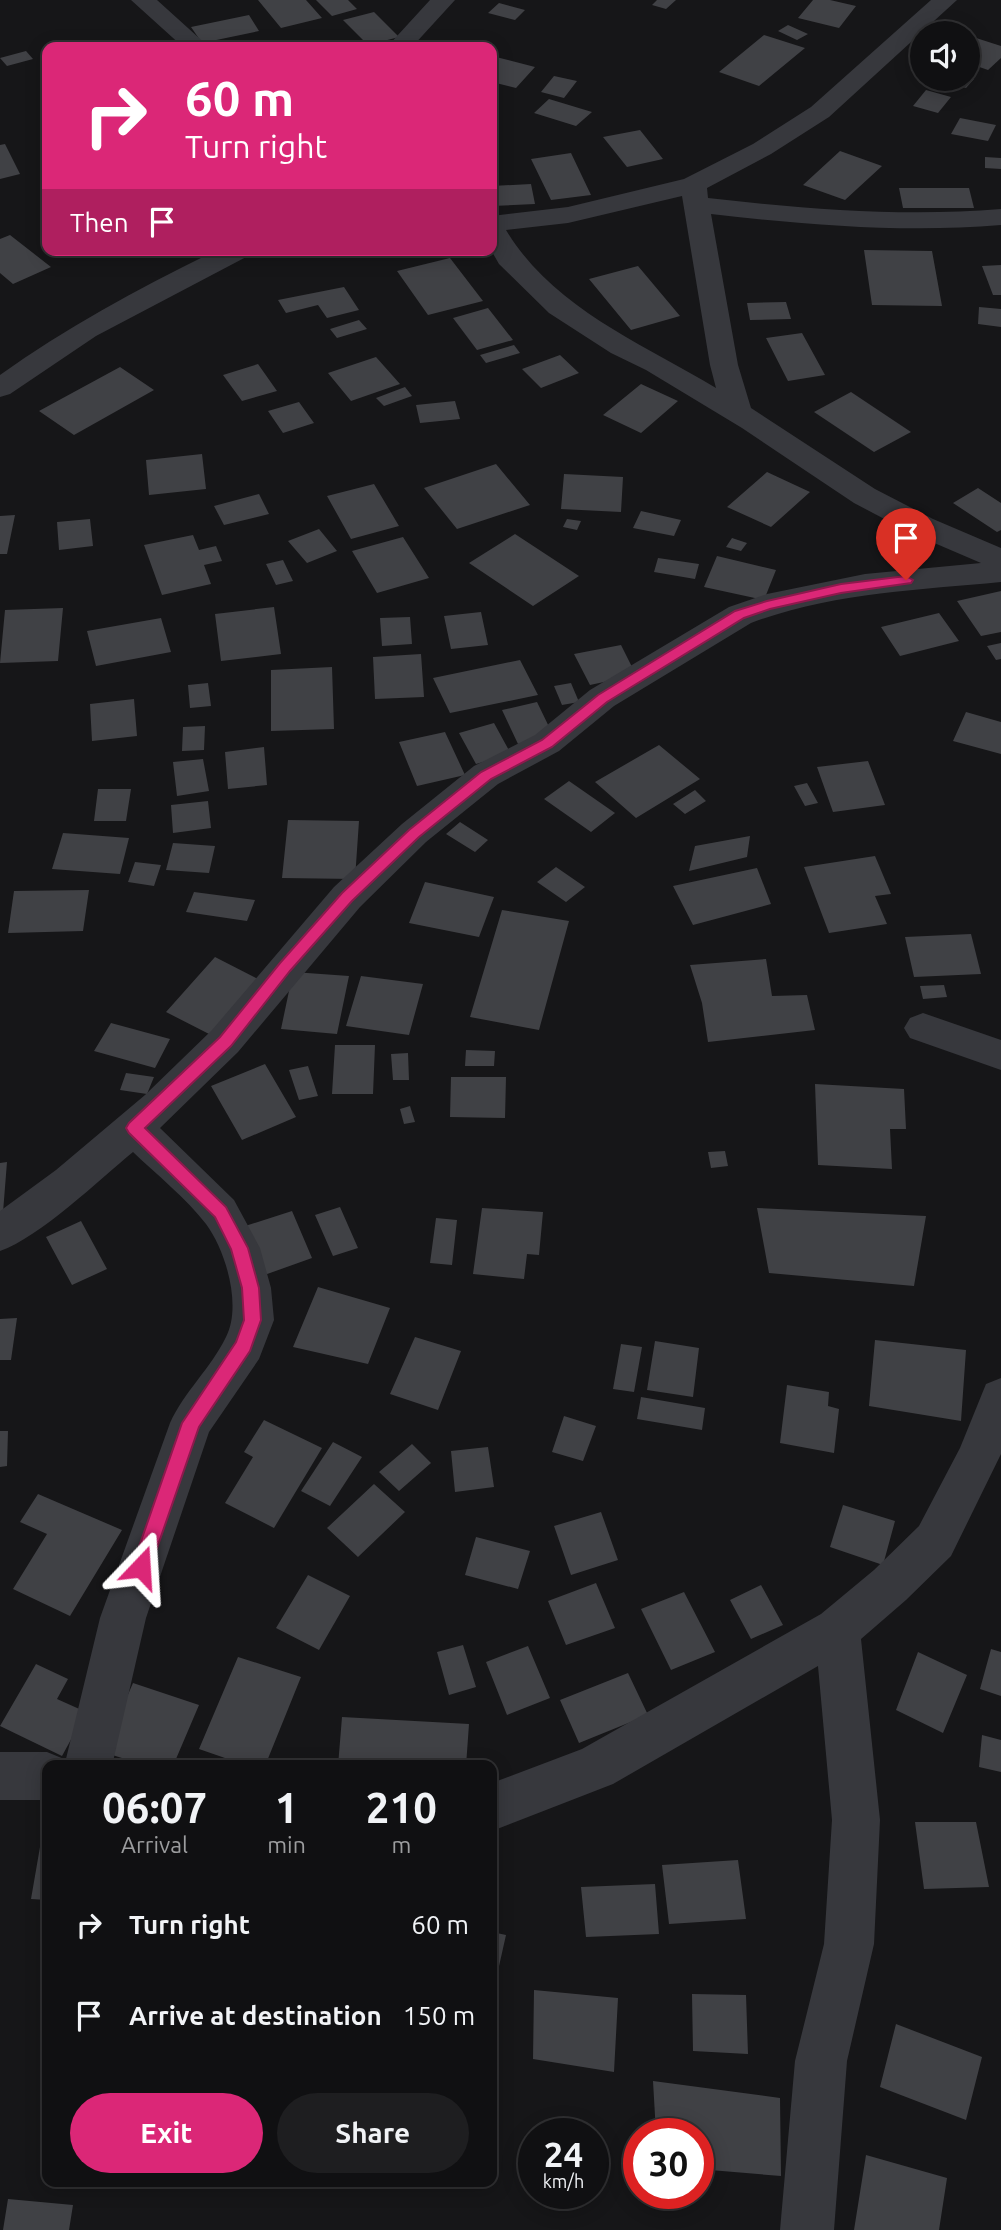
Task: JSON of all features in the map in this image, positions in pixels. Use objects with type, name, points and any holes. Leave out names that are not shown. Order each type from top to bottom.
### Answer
[{"type":"street","points":[[143,0],[191,42]]},
{"type":"street","points":[[405,42],[443,0]]},
{"type":"street","points":[[696,195],[820,112],[945,0]]},
{"type":"street","points":[[696,195],[724,365],[738,413]]},
{"type":"street","points":[[497,223],[696,195],[845,221],[935,223],[1001,217]]},
{"type":"street","points":[[497,238],[509,258],[559,307],[621,347],[656,364],[738,413],[819,464],[845,484],[890,510],[917,525],[1001,560]]},
{"type":"street","points":[[0,388],[74,337],[142,298],[227,256]]},
{"type":"street","points":[[0,1234],[70,1182],[134,1128],[225,1041],[347,897],[414,834],[486,775],[547,743],[602,698],[710,631],[740,615],[767,605],[865,584],[1001,572]]},
{"type":"street","points":[[923,1028],[1001,1055]]},
{"type":"street","points":[[89,1760],[123,1618],[191,1423],[243,1346],[253,1320],[251,1288],[240,1248],[220,1212],[134,1128]]},
{"type":"street","points":[[497,1805],[596,1767],[837,1630],[890,1585],[935,1541],[979,1455],[1001,1397]]},
{"type":"street","points":[[807,2230],[821,2061],[849,1944],[856,1820],[837,1630]]},
{"type":"street","points":[[0,1776],[42,1776]]},
{"type":"building","points":[[258,0],[306,0],[322,18],[281,28]]},
{"type":"building","points":[[316,0],[348,0],[357,9],[332,16]]},
{"type":"building","points":[[657,0],[676,0],[666,9],[652,5]]},
{"type":"building","points":[[813,0],[830,0],[856,6],[839,28],[798,18]]},
{"type":"building","points":[[499,3],[525,10],[515,20],[488,13]]},
{"type":"building","points":[[374,12],[399,37],[380,42],[365,42],[343,20]]},
{"type":"building","points":[[249,15],[259,31],[201,42],[191,27]]},
{"type":"building","points":[[788,25],[808,34],[797,40],[778,31]]},
{"type":"building","points":[[764,35],[805,48],[759,86],[719,72]]},
{"type":"building","points":[[980,39],[1001,46],[1001,58],[988,70],[980,67]]},
{"type":"building","points":[[26,51],[33,59],[7,66],[0,58]]},
{"type":"building","points":[[497,57],[535,67],[516,88],[497,83]]},
{"type":"building","points":[[554,76],[577,81],[564,98],[541,92]]},
{"type":"building","points":[[925,91],[951,97],[938,113],[913,106]]},
{"type":"building","points":[[549,99],[592,112],[576,126],[534,113]]},
{"type":"building","points":[[960,118],[996,125],[988,141],[951,134]]},
{"type":"building","points":[[640,130],[663,159],[627,167],[603,137]]},
{"type":"building","points":[[5,144],[20,174],[0,179],[0,145]]},
{"type":"building","points":[[840,151],[882,166],[845,200],[803,185]]},
{"type":"building","points":[[571,153],[591,195],[551,200],[531,159]]},
{"type":"building","points":[[985,157],[1001,158],[1001,169],[985,168]]},
{"type":"building","points":[[531,184],[535,204],[497,206],[497,186]]},
{"type":"building","points":[[899,188],[969,188],[974,208],[903,208]]},
{"type":"building","points":[[10,235],[51,267],[13,284],[0,273],[0,239]]},
{"type":"building","points":[[864,250],[932,251],[942,306],[872,305]]},
{"type":"building","points":[[450,258],[483,301],[428,315],[397,271]]},
{"type":"building","points":[[1001,265],[1001,295],[993,295],[982,266]]},
{"type":"building","points":[[638,266],[680,316],[631,330],[589,279]]},
{"type":"building","points":[[344,287],[359,310],[327,318],[318,305],[286,313],[278,300]]},
{"type":"building","points":[[786,302],[791,319],[750,320],[747,303]]},
{"type":"building","points":[[979,307],[1001,309],[1001,327],[978,324]]},
{"type":"building","points":[[488,308],[513,340],[477,350],[453,318]]},
{"type":"building","points":[[359,320],[367,329],[337,338],[330,329]]},
{"type":"building","points":[[802,333],[825,375],[788,381],[766,338]]},
{"type":"building","points":[[514,345],[520,353],[486,363],[480,355]]},
{"type":"building","points":[[560,355],[579,373],[541,388],[522,369]]},
{"type":"building","points":[[376,357],[400,384],[351,401],[328,373]]},
{"type":"building","points":[[258,364],[277,391],[242,401],[223,375]]},
{"type":"building","points":[[120,367],[154,390],[74,435],[39,411]]},
{"type":"building","points":[[641,384],[678,401],[641,433],[603,415]]},
{"type":"building","points":[[405,387],[412,396],[384,406],[376,398]]},
{"type":"building","points":[[851,392],[911,432],[874,452],[814,412]]},
{"type":"building","points":[[455,401],[460,419],[420,423],[416,405]]},
{"type":"building","points":[[299,402],[314,423],[283,433],[268,411]]},
{"type":"building","points":[[202,454],[206,489],[149,495],[146,460]]},
{"type":"building","points":[[496,464],[530,505],[457,529],[424,488]]},
{"type":"building","points":[[767,472],[810,492],[771,527],[727,507]]},
{"type":"building","points":[[564,474],[623,477],[621,512],[561,509]]},
{"type":"building","points":[[374,484],[399,526],[351,539],[327,496]]},
{"type":"building","points":[[978,488],[1001,503],[1001,530],[997,532],[953,503]]},
{"type":"building","points":[[259,494],[269,514],[224,525],[214,506]]},
{"type":"building","points":[[641,511],[681,520],[674,536],[633,528]]},
{"type":"building","points":[[15,515],[7,554],[0,554],[0,516]]},
{"type":"building","points":[[90,519],[93,546],[59,550],[57,522]]},
{"type":"building","points":[[567,519],[581,521],[577,530],[563,527]]},
{"type":"building","points":[[319,529],[337,551],[307,563],[288,541]]},
{"type":"building","points":[[515,534],[579,576],[533,606],[469,563]]},
{"type":"building","points":[[193,535],[199,550],[216,546],[222,561],[204,565],[211,584],[162,595],[144,545]]},
{"type":"building","points":[[403,537],[429,578],[377,593],[352,551]]},
{"type":"building","points":[[732,538],[747,543],[741,551],[726,547]]},
{"type":"building","points":[[717,556],[776,570],[764,600],[704,587]]},
{"type":"building","points":[[658,558],[699,564],[695,579],[654,572]]},
{"type":"building","points":[[283,560],[293,581],[276,585],[266,564]]},
{"type":"building","points":[[1001,591],[1001,632],[981,636],[957,601]]},
{"type":"building","points":[[274,607],[281,654],[221,661],[215,614]]},
{"type":"building","points":[[63,608],[58,661],[0,663],[5,610]]},
{"type":"building","points":[[481,612],[488,645],[451,649],[444,616]]},
{"type":"building","points":[[939,613],[959,641],[900,656],[881,627]]},
{"type":"building","points":[[410,617],[412,644],[382,646],[380,618]]},
{"type":"building","points":[[161,618],[171,652],[96,666],[87,631]]},
{"type":"building","points":[[1001,643],[1001,659],[996,660],[987,646]]},
{"type":"building","points":[[621,645],[636,675],[590,685],[574,654]]},
{"type":"building","points":[[421,654],[424,697],[375,699],[373,657]]},
{"type":"building","points":[[520,660],[538,695],[450,713],[433,678]]},
{"type":"building","points":[[332,667],[334,729],[271,731],[271,670]]},
{"type":"building","points":[[208,683],[211,706],[190,708],[188,685]]},
{"type":"building","points":[[571,683],[579,702],[562,705],[554,686]]},
{"type":"building","points":[[134,699],[137,736],[92,741],[90,704]]},
{"type":"building","points":[[537,702],[553,735],[518,744],[502,710]]},
{"type":"building","points":[[966,712],[1001,722],[1001,754],[953,741]]},
{"type":"building","points":[[494,723],[511,754],[476,764],[459,733]]},
{"type":"building","points":[[205,726],[204,750],[182,751],[183,727]]},
{"type":"building","points":[[445,732],[465,775],[417,786],[399,742]]},
{"type":"building","points":[[659,745],[700,779],[636,818],[595,782]]},
{"type":"building","points":[[264,747],[267,785],[228,789],[225,752]]},
{"type":"building","points":[[203,759],[209,791],[177,796],[173,762]]},
{"type":"building","points":[[868,761],[885,805],[833,812],[817,767]]},
{"type":"building","points":[[569,781],[615,813],[591,832],[544,799]]},
{"type":"building","points":[[807,783],[818,803],[805,806],[794,786]]},
{"type":"building","points":[[98,789],[131,789],[126,821],[94,821]]},
{"type":"building","points":[[695,790],[706,801],[685,814],[673,804]]},
{"type":"building","points":[[208,801],[211,828],[173,833],[171,805]]},
{"type":"building","points":[[288,820],[359,821],[355,879],[282,878]]},
{"type":"building","points":[[460,822],[488,840],[475,852],[446,834]]},
{"type":"building","points":[[63,833],[129,838],[120,874],[52,869]]},
{"type":"building","points":[[750,836],[747,857],[689,871],[695,846]]},
{"type":"building","points":[[173,843],[215,846],[209,873],[166,870]]},
{"type":"building","points":[[875,856],[891,894],[875,896],[887,924],[829,933],[804,867]]},
{"type":"building","points":[[135,862],[161,865],[154,886],[128,882]]},
{"type":"building","points":[[556,867],[585,887],[566,902],[537,882]]},
{"type":"building","points":[[757,868],[771,904],[693,925],[673,886]]},
{"type":"building","points":[[425,882],[494,897],[479,937],[409,923]]},
{"type":"building","points":[[89,890],[83,931],[8,933],[14,891]]},
{"type":"building","points":[[194,892],[255,900],[247,921],[186,912]]},
{"type":"building","points":[[502,910],[569,921],[539,1030],[470,1017]]},
{"type":"building","points":[[971,934],[981,974],[914,977],[905,937]]},
{"type":"building","points":[[215,957],[260,980],[211,1035],[166,1012]]},
{"type":"building","points":[[766,959],[772,996],[807,995],[815,1030],[708,1042],[702,1003],[690,965]]},
{"type":"building","points":[[293,972],[349,976],[337,1034],[281,1029]]},
{"type":"building","points":[[361,976],[423,984],[409,1035],[346,1026]]},
{"type":"building","points":[[944,985],[947,997],[923,999],[920,986]]},
{"type":"building","points":[[111,1023],[170,1039],[155,1068],[94,1051]]},
{"type":"building","points":[[335,1045],[375,1045],[373,1094],[332,1094]]},
{"type":"building","points":[[466,1050],[495,1051],[494,1066],[465,1066]]},
{"type":"building","points":[[408,1053],[409,1080],[393,1080],[391,1054]]},
{"type":"building","points":[[265,1064],[296,1117],[242,1140],[211,1086]]},
{"type":"building","points":[[308,1066],[318,1096],[299,1100],[289,1070]]},
{"type":"building","points":[[126,1073],[154,1077],[147,1094],[120,1090]]},
{"type":"building","points":[[451,1077],[506,1077],[505,1118],[450,1117]]},
{"type":"building","points":[[815,1084],[904,1089],[906,1129],[890,1129],[892,1169],[818,1165]]},
{"type":"building","points":[[410,1106],[415,1122],[404,1124],[400,1109]]},
{"type":"building","points":[[725,1151],[728,1166],[711,1168],[708,1152]]},
{"type":"building","points":[[7,1162],[2,1225],[0,1163]]},
{"type":"building","points":[[340,1207],[358,1248],[333,1256],[315,1215]]},
{"type":"building","points":[[482,1208],[543,1212],[539,1255],[527,1254],[524,1279],[473,1274]]},
{"type":"building","points":[[757,1208],[926,1216],[914,1286],[769,1273]]},
{"type":"building","points":[[292,1211],[312,1258],[256,1278],[239,1228]]},
{"type":"building","points":[[436,1218],[457,1220],[452,1265],[430,1263]]},
{"type":"building","points":[[81,1221],[107,1269],[72,1285],[46,1237]]},
{"type":"building","points":[[318,1287],[390,1308],[368,1364],[293,1347]]},
{"type":"building","points":[[17,1318],[11,1360],[0,1360],[0,1319]]},
{"type":"building","points":[[415,1337],[461,1351],[438,1410],[390,1394]]},
{"type":"building","points":[[875,1340],[966,1350],[961,1421],[869,1406]]},
{"type":"building","points":[[655,1341],[699,1348],[693,1397],[647,1390]]},
{"type":"building","points":[[621,1344],[642,1347],[634,1392],[613,1389]]},
{"type":"building","points":[[787,1385],[829,1392],[828,1406],[839,1409],[834,1453],[780,1443]]},
{"type":"building","points":[[641,1397],[705,1408],[702,1430],[637,1419]]},
{"type":"building","points":[[564,1416],[596,1426],[583,1461],[552,1452]]},
{"type":"building","points":[[264,1420],[322,1448],[274,1528],[225,1503],[253,1457],[244,1452]]},
{"type":"building","points":[[0,1431],[8,1431],[7,1466],[0,1467]]},
{"type":"building","points":[[333,1442],[362,1457],[330,1506],[301,1491]]},
{"type":"building","points":[[412,1444],[431,1463],[399,1491],[379,1472]]},
{"type":"building","points":[[488,1447],[494,1487],[455,1492],[451,1451]]},
{"type":"building","points":[[374,1484],[405,1512],[358,1557],[327,1528]]},
{"type":"building","points":[[38,1494],[122,1530],[70,1616],[13,1589],[47,1534],[20,1522]]},
{"type":"building","points":[[843,1505],[895,1521],[883,1565],[830,1547]]},
{"type":"building","points":[[601,1512],[618,1560],[571,1575],[554,1526]]},
{"type":"building","points":[[476,1537],[530,1551],[518,1589],[465,1575]]},
{"type":"building","points":[[308,1575],[350,1596],[319,1650],[276,1628]]},
{"type":"building","points":[[596,1583],[615,1628],[566,1645],[548,1601]]},
{"type":"building","points":[[761,1585],[783,1625],[751,1639],[730,1600]]},
{"type":"building","points":[[684,1592],[715,1652],[671,1670],[641,1609]]},
{"type":"building","points":[[463,1645],[476,1687],[449,1695],[437,1652]]},
{"type":"building","points":[[528,1646],[550,1698],[507,1715],[486,1662]]},
{"type":"building","points":[[991,1649],[1001,1652],[1001,1696],[980,1689]]},
{"type":"building","points":[[918,1652],[967,1675],[943,1733],[896,1710]]},
{"type":"building","points":[[238,1657],[301,1677],[267,1760],[231,1760],[199,1749]]},
{"type":"building","points":[[36,1664],[68,1679],[57,1699],[86,1712],[62,1756],[0,1726]]},
{"type":"building","points":[[628,1673],[648,1715],[579,1743],[560,1700]]},
{"type":"building","points":[[133,1683],[199,1705],[176,1760],[128,1760],[103,1752]]},
{"type":"building","points":[[342,1717],[469,1724],[466,1760],[338,1760]]},
{"type":"building","points":[[982,1735],[1001,1740],[1001,1772],[979,1767]]},
{"type":"building","points":[[915,1822],[976,1822],[989,1887],[924,1889]]},
{"type":"building","points":[[40,1847],[42,1847],[42,1900],[31,1899]]},
{"type":"building","points":[[738,1860],[746,1919],[669,1924],[662,1865]]},
{"type":"building","points":[[655,1884],[659,1934],[586,1937],[581,1887]]},
{"type":"building","points":[[497,1933],[506,1935],[497,1975]]},
{"type":"building","points":[[534,1990],[618,1998],[614,2072],[533,2059]]},
{"type":"building","points":[[692,1994],[746,1995],[748,2054],[693,2051]]},
{"type":"building","points":[[896,2024],[982,2057],[966,2120],[880,2087]]},
{"type":"building","points":[[653,2081],[780,2098],[781,2176],[714,2170],[714,2118],[655,2118]]},
{"type":"building","points":[[866,2155],[947,2178],[939,2230],[854,2230]]},
{"type":"building","points":[[8,2199],[73,2205],[69,2230],[3,2230]]},
{"type":"route","points":[[141,1567],[191,1423],[243,1346],[253,1320],[251,1288],[240,1248],[220,1212],[134,1128],[225,1041],[347,897],[414,834],[486,775],[555,738],[602,698],[740,615],[767,605],[841,589],[906,580]]}]
